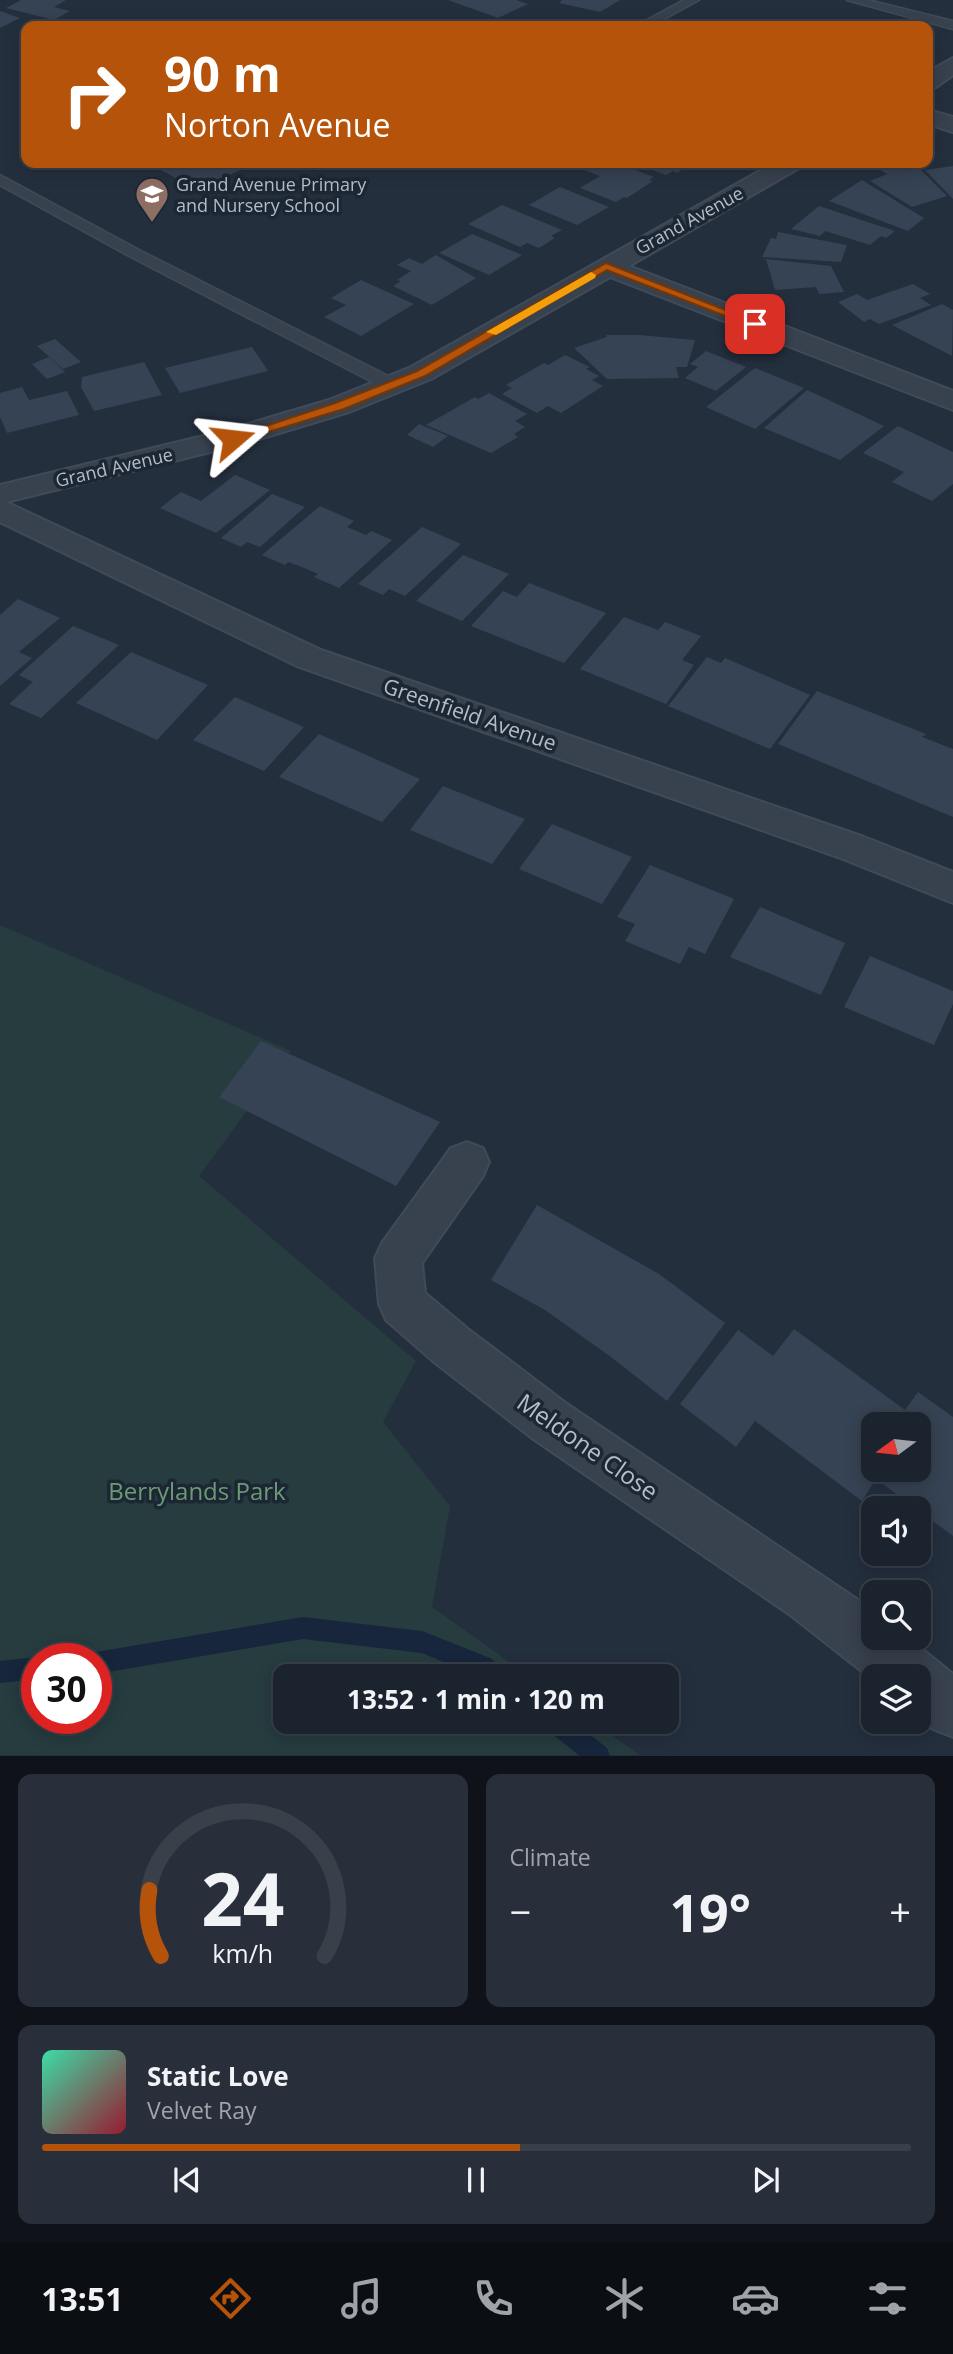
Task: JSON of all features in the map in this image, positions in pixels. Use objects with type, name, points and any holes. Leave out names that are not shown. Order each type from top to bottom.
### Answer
[{"type":"street","points":[[933,79],[953,65]]},
{"type":"street","points":[[933,119],[953,125]]},
{"type":"street","name":"Grand Avenue","points":[[0,494],[233,439],[339,406],[421,373],[782,168]]},
{"type":"street","points":[[606,266],[953,401]]},
{"type":"street","name":"Greenfield Avenue","points":[[0,510],[309,658],[851,847],[953,888]]},
{"type":"street","name":"Meldone Close","points":[[467,1162],[398,1258],[403,1304],[450,1346],[575,1441],[810,1596],[897,1664]]},
{"type":"street","points":[[931,1692],[953,1709]]},
{"type":"lane","points":[[652,21],[693,0]]},
{"type":"lane","points":[[853,0],[953,25]]},
{"type":"lane","points":[[0,179],[136,254],[392,385]]},
{"type":"green space","name":"Berrylands Park","points":[[0,925],[291,1051],[199,1176],[416,1361],[383,1422],[450,1506],[432,1607],[512,1664],[273,1664],[273,1734],[610,1734],[640,1755],[0,1755]]},
{"type":"building","points":[[21,0],[66,0],[54,7],[70,11],[54,20],[6,8]]},
{"type":"building","points":[[448,0],[516,0],[528,4],[498,18]]},
{"type":"building","points":[[562,0],[620,0],[600,12],[559,3]]},
{"type":"building","points":[[0,11],[20,18],[0,28]]},
{"type":"building","points":[[953,166],[953,199],[925,170]]},
{"type":"building","points":[[157,168],[245,168],[196,189]]},
{"type":"building","points":[[630,168],[654,177],[649,180],[653,181],[616,202],[580,188],[600,176],[584,170]]},
{"type":"building","points":[[647,168],[684,168],[666,175]]},
{"type":"building","points":[[877,168],[919,168],[947,196],[912,207],[870,181],[887,174]]},
{"type":"building","points":[[862,180],[924,218],[908,231],[829,201]]},
{"type":"building","points":[[560,187],[609,207],[577,225],[529,205]]},
{"type":"building","points":[[502,205],[562,230],[539,248],[527,243],[520,247],[468,224]]},
{"type":"building","points":[[819,206],[895,231],[886,238],[881,236],[870,245],[825,231],[820,236],[791,229]]},
{"type":"building","points":[[778,232],[847,245],[841,262],[762,257],[771,238],[776,239]]},
{"type":"building","points":[[472,234],[522,255],[489,275],[439,253]]},
{"type":"building","points":[[436,255],[476,278],[432,305],[393,286],[411,271],[397,265],[409,258],[422,264]]},
{"type":"building","points":[[766,259],[831,266],[844,292],[819,294],[816,287],[775,290]]},
{"type":"building","points":[[361,280],[414,304],[361,336],[324,317],[346,305],[331,298]]},
{"type":"building","points":[[913,284],[930,294],[920,298],[931,305],[879,324],[870,319],[864,322],[838,302],[857,294],[867,300]]},
{"type":"building","points":[[942,304],[953,310],[952,356],[892,325]]},
{"type":"building","points":[[606,335],[695,340],[687,367],[676,367],[679,378],[607,379],[574,348],[607,337]]},
{"type":"building","points":[[55,339],[81,362],[63,369],[37,346]]},
{"type":"building","points":[[252,347],[268,371],[180,393],[165,368]]},
{"type":"building","points":[[706,351],[746,367],[716,391],[685,378],[698,367],[690,364]]},
{"type":"building","points":[[565,355],[590,367],[586,369],[599,376],[592,380],[603,386],[561,413],[548,406],[537,413],[502,394],[512,388],[506,385],[544,363],[548,365]]},
{"type":"building","points":[[49,357],[65,372],[47,379],[32,364]]},
{"type":"building","points":[[144,362],[162,395],[94,411],[81,387],[82,377]]},
{"type":"building","points":[[755,368],[804,388],[755,429],[706,407]]},
{"type":"building","points":[[22,387],[29,400],[67,391],[79,415],[7,433],[0,417],[0,393]]},
{"type":"building","points":[[807,390],[884,426],[840,460],[764,428]]},
{"type":"building","points":[[489,393],[527,414],[515,421],[525,427],[514,434],[518,437],[491,453],[426,425],[475,397],[478,399]]},
{"type":"building","points":[[419,424],[448,436],[433,447],[407,435]]},
{"type":"building","points":[[898,426],[953,452],[953,484],[932,501],[892,482],[904,472],[863,453]]},
{"type":"building","points":[[235,475],[270,490],[216,533],[160,508],[181,492],[201,501]]},
{"type":"building","points":[[272,494],[305,507],[260,547],[247,542],[241,547],[221,538]]},
{"type":"building","points":[[320,506],[354,521],[347,527],[366,535],[371,531],[392,540],[339,588],[314,577],[318,574],[302,567],[288,562],[285,565],[262,555]]},
{"type":"building","points":[[422,527],[461,544],[405,596],[389,589],[383,595],[358,584]]},
{"type":"building","points":[[463,555],[509,574],[462,621],[416,601]]},
{"type":"building","points":[[529,583],[606,613],[564,663],[471,626],[503,591],[517,597]]},
{"type":"building","points":[[18,599],[60,618],[19,652],[32,658],[0,686],[0,615]]},
{"type":"building","points":[[624,617],[658,630],[665,622],[701,636],[682,660],[694,665],[666,704],[580,669]]},
{"type":"building","points":[[73,626],[119,645],[41,718],[9,704],[33,682],[19,675]]},
{"type":"building","points":[[131,652],[208,685],[157,740],[76,703]]},
{"type":"building","points":[[707,657],[721,663],[725,658],[810,695],[770,749],[668,706]]},
{"type":"building","points":[[817,691],[926,734],[922,737],[953,749],[953,817],[778,744]]},
{"type":"building","points":[[235,697],[304,727],[264,771],[193,740]]},
{"type":"building","points":[[319,734],[420,779],[382,822],[279,777]]},
{"type":"building","points":[[443,786],[525,819],[492,864],[410,830]]},
{"type":"building","points":[[552,824],[632,857],[602,904],[519,869]]},
{"type":"building","points":[[650,865],[734,899],[705,954],[689,947],[680,964],[625,941],[635,924],[617,917]]},
{"type":"building","points":[[760,907],[845,943],[821,995],[730,957]]},
{"type":"building","points":[[870,956],[953,991],[953,1004],[934,1045],[844,1007]]},
{"type":"building","points":[[261,1041],[440,1122],[396,1186],[219,1097]]},
{"type":"building","points":[[537,1205],[659,1274],[725,1323],[667,1401],[545,1310],[491,1280]]},
{"type":"building","points":[[794,1329],[905,1410],[918,1392],[953,1417],[953,1536],[931,1520],[931,1496],[899,1496],[880,1482],[931,1482],[931,1412],[861,1412],[861,1482],[874,1482],[865,1496],[861,1496],[861,1500],[755,1421],[736,1447],[680,1404],[738,1330],[773,1356]]},
{"type":"waterway","points":[[112,1660],[303,1628],[422,1642],[477,1664]]},
{"type":"waterway","points":[[0,1672],[21,1670]]},
{"type":"waterway","points":[[571,1734],[599,1756]]},
{"type":"slow traffic","points":[[492,332],[591,275]]},
{"type":"place","name":"Grand Avenue Primary and Nursery School","points":[[152,224]]},
{"type":"route","points":[[233,439],[339,406],[421,373],[606,266],[755,324]]}]
